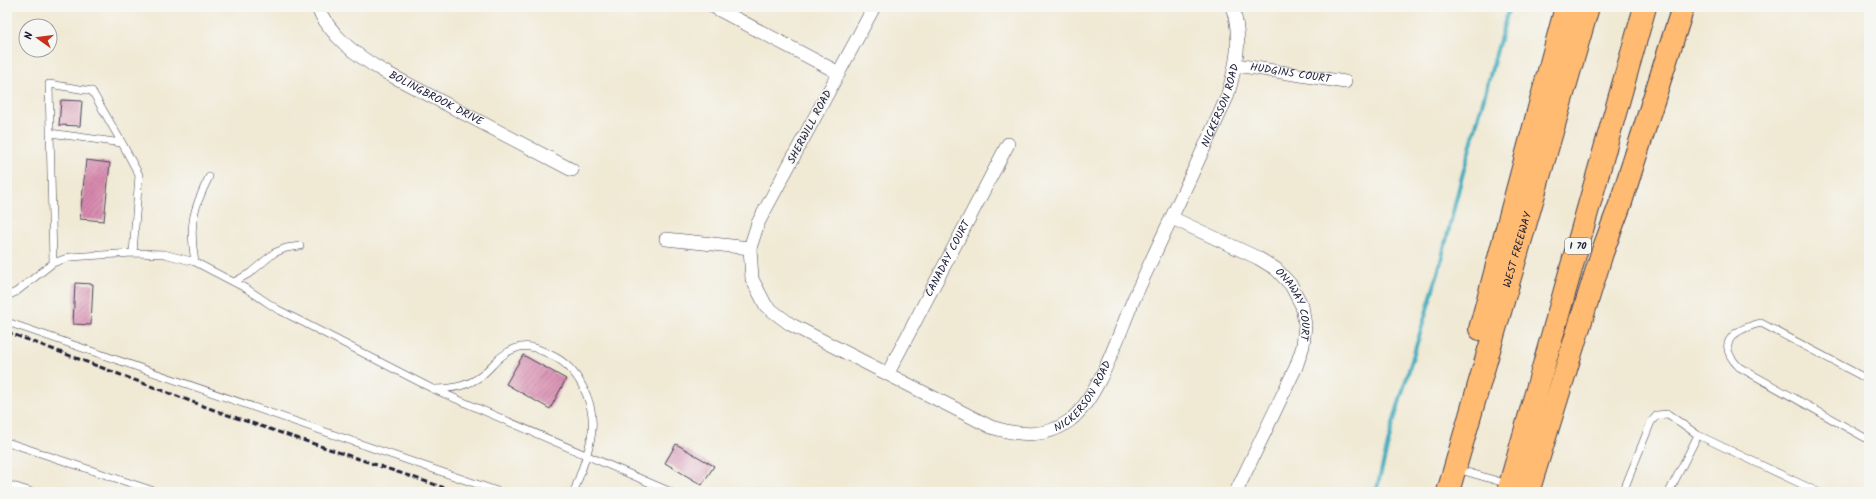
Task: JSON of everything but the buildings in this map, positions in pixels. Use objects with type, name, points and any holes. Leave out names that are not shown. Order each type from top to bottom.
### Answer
[{"type":"highway","points":[[1455,468],[1467,375],[1566,7]]},
{"type":"highway","name":"WEST FREEWAY","points":[[1448,492],[1588,7]]},
{"type":"highway","name":"I 70","points":[[1515,490],[1645,7]]},
{"type":"highway","points":[[1602,253],[1614,202],[1670,7]]},
{"type":"highway","points":[[1515,490],[1621,202],[1683,7]]},
{"type":"street","name":"BOLINGBROOK DRIVE","points":[[317,7],[326,25],[357,56],[572,170]]},
{"type":"street","points":[[714,7],[839,73]]},
{"type":"street","name":"SHERWILL ROAD","points":[[750,248],[758,223],[874,7]]},
{"type":"street","name":"NICKERSON ROAD","points":[[750,248],[752,279],[766,306],[790,324],[991,427],[1010,433],[1030,435],[1049,431],[1068,422],[1082,409],[1095,391],[1135,296],[1227,97],[1236,65],[1238,41],[1232,7]]},
{"type":"street","name":"HUDGINS COURT","points":[[1236,65],[1345,82]]},
{"type":"street","name":"CANADAY COURT","points":[[888,373],[1008,144]]},
{"type":"street","name":"ONAWAY COURT","points":[[1172,218],[1258,258],[1276,269],[1291,285],[1302,306],[1305,325],[1302,346],[1296,367],[1236,492]]},
{"type":"street","points":[[666,239],[750,248]]},
{"type":"lane","points":[[53,263],[49,84],[92,91],[139,175],[133,253]]},
{"type":"lane","points":[[50,133],[122,143]]},
{"type":"lane","points":[[195,262],[191,238],[192,222],[198,198],[208,177]]},
{"type":"lane","points":[[234,282],[250,273],[274,253],[286,248],[300,246]]},
{"type":"lane","points":[[7,296],[16,292],[53,263],[70,257],[133,253],[164,254],[195,262],[234,282],[277,309],[431,388],[671,492]]},
{"type":"lane","points":[[7,322],[500,492]]},
{"type":"lane","points":[[1869,380],[1761,323],[1744,327],[1734,333],[1729,341],[1730,350],[1734,361],[1739,367],[1869,440]]},
{"type":"lane","points":[[431,388],[451,389],[466,384],[481,376],[506,353],[515,348],[530,347],[540,350],[566,364],[575,374],[586,395],[592,418],[592,431],[574,492]]},
{"type":"lane","points":[[1623,492],[1651,422],[1657,415],[1668,414],[1698,435],[1818,492]]},
{"type":"lane","points":[[1669,492],[1698,435]]},
{"type":"lane","points":[[7,442],[157,492]]},
{"type":"lane","points":[[1455,468],[1515,490]]},
{"type":"lane","points":[[7,484],[32,492]]},
{"type":"waterway","points":[[1376,492],[1394,420],[1438,273],[1461,180],[1509,7]]},
{"type":"railway","points":[[7,332],[222,413],[457,492]]}]
